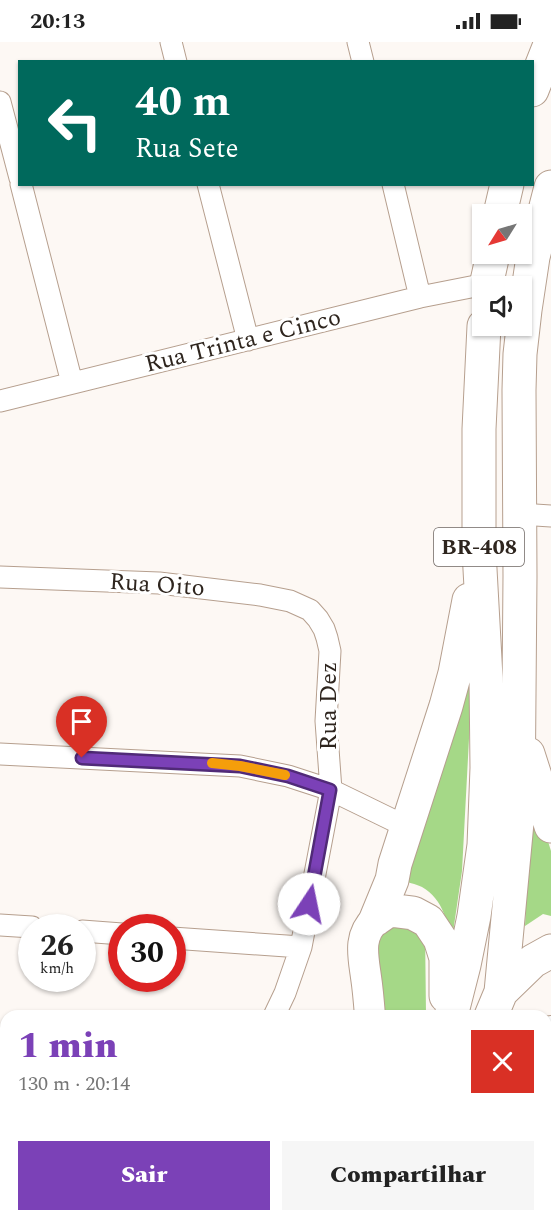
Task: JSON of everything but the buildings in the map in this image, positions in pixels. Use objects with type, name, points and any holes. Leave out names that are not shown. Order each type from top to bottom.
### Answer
[{"type":"highway","points":[[534,85],[550,42]]},
{"type":"highway","points":[[502,204],[507,186]]},
{"type":"highway","name":"BR-408","points":[[496,1004],[518,812],[520,730],[536,515],[519,390],[520,354],[533,257],[551,187]]},
{"type":"highway","name":"BR-408","points":[[450,1010],[464,965],[484,845],[487,768],[486,678],[479,551],[479,429],[484,336]]},
{"type":"highway","points":[[376,919],[392,880],[395,864],[446,706],[479,551]]},
{"type":"highway","points":[[520,730],[551,826]]},
{"type":"highway","points":[[376,919],[389,910],[413,913],[428,921],[440,939],[446,957],[448,1010]]},
{"type":"highway","points":[[496,1004],[533,961],[551,951]]},
{"type":"main road","points":[[369,1010],[362,951],[370,924],[376,919]]},
{"type":"street","points":[[171,42],[176,60]]},
{"type":"street","points":[[358,42],[362,60]]},
{"type":"street","points":[[0,102],[18,170]]},
{"type":"street","points":[[22,186],[72,383]]},
{"type":"street","points":[[209,186],[248,340]]},
{"type":"street","points":[[393,186],[420,297]]},
{"type":"street","name":"Rua Trinta e Cinco","points":[[0,401],[420,297],[488,275]]},
{"type":"street","name":"Rua Oito","points":[[0,577],[159,583],[260,595],[290,601],[310,610]]},
{"type":"street","name":"Rua Dez","points":[[276,1010],[285,993],[301,947],[330,790],[326,721],[330,651],[324,628],[310,610]]},
{"type":"street","points":[[0,754],[240,766],[288,776],[330,790],[407,827]]},
{"type":"street","points":[[0,925],[18,926]]},
{"type":"street","points":[[186,939],[301,947]]},
{"type":"green space","points":[[474,644],[462,871],[451,946],[444,913],[435,898],[422,887],[399,880]]},
{"type":"green space","points":[[531,787],[551,851],[551,916],[543,914],[525,926]]},
{"type":"green space","points":[[376,926],[425,928],[426,1010],[379,1010]]},
{"type":"slow traffic","points":[[212,763],[267,770],[285,775]]},
{"type":"route","points":[[82,758],[240,766],[267,770],[330,790],[309,904]]}]
